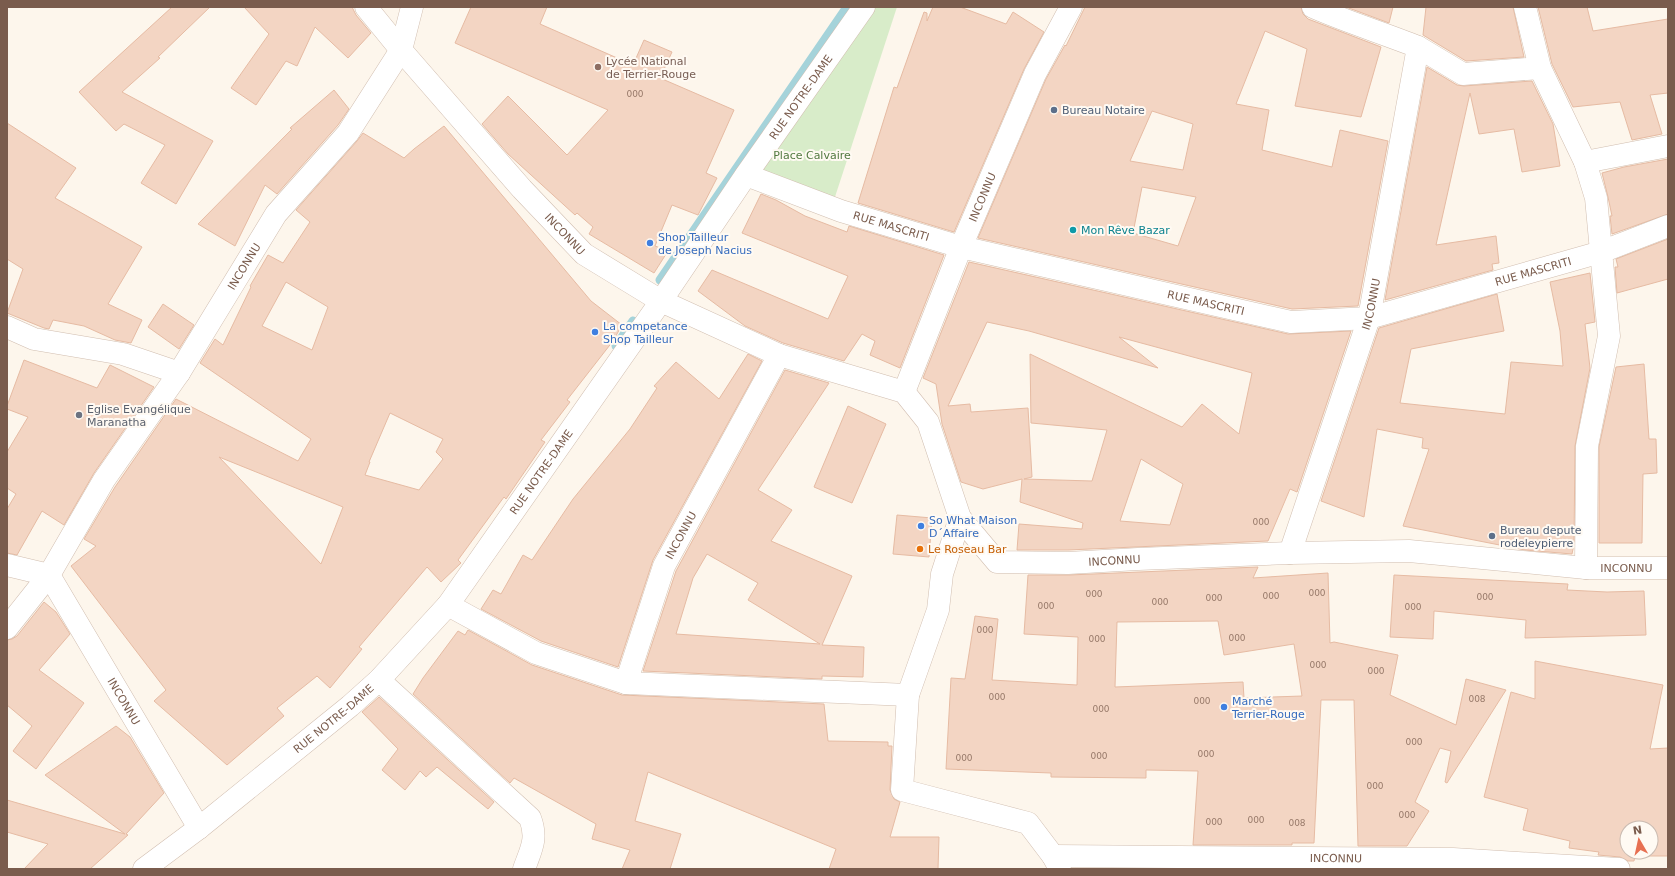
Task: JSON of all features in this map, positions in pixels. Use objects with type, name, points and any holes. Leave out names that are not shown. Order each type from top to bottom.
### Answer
[{"type":"street","name":"INCONNU","points":[[366,7],[401,50],[522,189],[584,254],[661,301],[779,355],[904,392],[928,422],[960,518],[997,562],[1068,563],[1290,553],[1409,551],[1586,568],[1668,568]]},
{"type":"street","name":"INCONNU","points":[[7,628],[50,575],[104,480],[179,373],[276,214],[348,133],[401,50],[412,7]]},
{"type":"street","name":"RUE NOTRE-DAME","points":[[144,869],[198,828],[350,706],[379,680],[448,605],[661,301],[746,175],[864,7]]},
{"type":"street","name":"INCONNU","points":[[904,392],[961,247],[1035,74],[1071,7]]},
{"type":"street","points":[[1313,7],[1337,18],[1368,27],[1418,47],[1463,74],[1540,68]]},
{"type":"street","name":"INCONNU","points":[[1525,7],[1540,68],[1584,162],[1596,198],[1609,336],[1587,446],[1586,568]]},
{"type":"street","name":"INCONNU","points":[[1290,553],[1369,318],[1418,47]]},
{"type":"street","points":[[1584,162],[1668,146]]},
{"type":"street","name":"RUE MASCRITI","points":[[746,175],[840,210],[961,247],[1291,322],[1369,318],[1601,252],[1668,226]]},
{"type":"street","points":[[7,327],[34,339],[123,354],[179,373]]},
{"type":"street","name":"INCONNU","points":[[626,682],[664,566],[779,355]]},
{"type":"street","name":"INCONNU","points":[[960,518],[942,574],[938,610],[908,695],[902,790],[1028,823],[1056,862],[1453,859],[1619,869]]},
{"type":"street","points":[[7,565],[50,575]]},
{"type":"street","name":"INCONNU","points":[[50,575],[198,828]]},
{"type":"street","points":[[448,605],[536,653],[626,682],[908,695]]},
{"type":"street","points":[[379,680],[530,818],[535,836],[524,869]]},
{"type":"green space","name":"Place Calvaire","points":[[872,7],[897,7],[833,203],[761,170]]},
{"type":"building","points":[[172,7],[210,7],[158,57],[160,58],[122,92],[213,141],[176,204],[141,183],[165,145],[124,124],[116,131],[79,92]]},
{"type":"building","points":[[244,7],[352,7],[356,15],[371,33],[348,58],[315,27],[297,66],[286,61],[256,105],[231,88],[269,34]]},
{"type":"building","points":[[471,7],[547,7],[540,24],[633,65],[644,40],[672,52],[660,78],[734,110],[706,173],[717,178],[698,215],[672,205],[655,246],[668,251],[654,273],[589,234],[593,227],[577,213],[575,215],[508,154],[482,124],[508,96],[567,155],[608,110],[455,43]]},
{"type":"building","points":[[933,7],[960,7],[1006,24],[1013,12],[1044,32],[1024,69],[954,232],[858,203],[894,87],[897,88],[924,12],[927,13],[927,21]]},
{"type":"building","points":[[1085,7],[1301,7],[1303,14],[1308,19],[1381,47],[1361,117],[1295,106],[1307,49],[1265,31],[1236,104],[1269,110],[1262,150],[1332,167],[1340,130],[1388,141],[1358,306],[1292,309],[978,238],[1046,79],[1065,45],[1066,46]],"holes":[[[1152,111],[1193,124],[1183,170],[1130,161]],[[1142,187],[1196,197],[1178,246],[1133,233]]]},
{"type":"building","points":[[1346,7],[1393,7],[1389,23]]},
{"type":"building","points":[[1426,7],[1513,7],[1524,57],[1466,61],[1423,35]]},
{"type":"building","points":[[1538,7],[1587,7],[1593,31],[1668,19],[1668,93],[1650,95],[1662,134],[1632,140],[1620,102],[1573,107],[1552,64]]},
{"type":"building","points":[[1427,67],[1457,85],[1464,86],[1532,81],[1553,124],[1560,166],[1522,172],[1514,129],[1479,134],[1470,93],[1436,245],[1496,236],[1499,263],[1492,264],[1493,270],[1385,300]]},
{"type":"building","points":[[334,90],[349,109],[338,125],[277,194],[265,185],[235,246],[198,224],[292,129],[290,128]]},
{"type":"building","points":[[7,123],[76,168],[55,198],[142,247],[108,304],[142,320],[131,343],[115,340],[84,326],[53,320],[49,329],[44,328],[7,313],[23,269],[7,259]]},
{"type":"building","points":[[444,126],[591,301],[622,325],[613,341],[567,400],[570,402],[541,440],[545,442],[506,499],[504,497],[458,560],[461,563],[441,582],[427,567],[359,647],[362,649],[330,688],[317,676],[277,708],[284,716],[227,765],[154,701],[166,690],[71,566],[96,546],[84,539],[115,487],[176,399],[298,461],[311,439],[200,363],[215,339],[223,345],[251,287],[250,286],[268,255],[283,263],[310,222],[296,210],[363,133],[404,158]],"holes":[[[286,282],[328,307],[312,350],[262,326]],[[390,413],[443,439],[436,452],[443,459],[419,490],[365,475]],[[219,457],[343,507],[321,564]]]},
{"type":"building","points":[[1668,159],[1668,214],[1612,234],[1610,216],[1612,216],[1602,173],[1624,167]]},
{"type":"building","points":[[761,194],[776,200],[805,216],[847,232],[849,226],[944,255],[900,368],[870,355],[875,341],[862,334],[844,361],[783,343],[745,326],[698,291],[712,270],[828,319],[848,276],[742,233]]},
{"type":"building","points":[[1668,239],[1668,279],[1617,293],[1615,267],[1618,267],[1616,259]]},
{"type":"building","points":[[969,262],[1288,334],[1351,331],[1297,492],[1290,489],[1268,541],[1068,550],[1017,550],[1019,524],[1082,529],[1083,523],[1020,502],[1022,479],[983,489],[961,482],[942,424],[936,384],[923,378]],"holes":[[[987,322],[1029,331],[1158,368],[1119,337],[1252,373],[1239,434],[1202,404],[1182,427],[1030,354],[1031,423],[1107,430],[1092,481],[1024,479],[1032,477],[1028,408],[971,412],[970,404],[948,406]],[[1141,459],[1183,484],[1170,525],[1120,521]]]},
{"type":"building","points":[[1590,273],[1595,322],[1585,324],[1590,368],[1575,446],[1574,544],[1572,554],[1525,550],[1403,526],[1429,449],[1422,448],[1423,438],[1377,429],[1364,517],[1321,501],[1379,328],[1497,294],[1504,331],[1411,349],[1400,403],[1505,414],[1511,362],[1563,366],[1560,331],[1550,282]]},
{"type":"building","points":[[163,304],[194,325],[179,349],[148,327]]},
{"type":"building","points":[[748,354],[762,361],[653,560],[618,667],[541,641],[481,609],[493,590],[501,594],[523,555],[532,560],[573,499],[630,429],[657,388],[654,386],[676,362],[719,399]]},
{"type":"building","points":[[24,360],[97,388],[110,365],[154,387],[94,473],[64,525],[42,511],[17,555],[7,553],[7,509],[16,494],[7,488],[7,452],[28,417],[7,409],[7,406]]},
{"type":"building","points":[[1644,364],[1649,439],[1656,439],[1657,473],[1643,474],[1642,543],[1599,543],[1599,447],[1616,367]]},
{"type":"building","points":[[785,370],[829,383],[758,490],[792,510],[771,541],[852,576],[822,645],[864,647],[863,677],[822,676],[822,679],[643,671],[676,571]],"holes":[[[707,554],[758,583],[748,600],[820,644],[676,634],[693,578]]]},
{"type":"building","points":[[848,406],[886,424],[852,503],[814,487]]},
{"type":"building","points":[[897,515],[932,518],[929,557],[893,554]]},
{"type":"building","points":[[1258,567],[1253,578],[1328,573],[1330,643],[1334,642],[1398,655],[1390,695],[1456,725],[1466,679],[1506,690],[1447,783],[1445,782],[1451,751],[1440,748],[1415,802],[1429,811],[1407,846],[1358,846],[1354,700],[1321,700],[1314,843],[1292,843],[1292,845],[1193,845],[1198,771],[1146,770],[1146,778],[1051,777],[1051,773],[946,769],[951,678],[965,679],[975,616],[998,619],[992,680],[1077,685],[1078,637],[1024,634],[1028,575],[1069,575]],"holes":[[[1218,621],[1224,655],[1294,644],[1302,696],[1244,698],[1243,682],[1115,687],[1117,622]]]},
{"type":"building","points":[[1394,575],[1568,584],[1567,590],[1607,592],[1644,591],[1646,635],[1525,638],[1526,620],[1434,611],[1433,639],[1390,637]]},
{"type":"building","points":[[44,602],[56,612],[70,634],[39,670],[84,703],[36,769],[13,751],[32,726],[7,705],[7,640],[17,636]]},
{"type":"building","points":[[468,630],[532,665],[622,695],[824,704],[828,741],[888,742],[888,746],[892,746],[890,790],[894,799],[900,802],[890,837],[939,837],[938,869],[829,869],[836,849],[648,772],[635,821],[681,834],[670,869],[622,869],[630,850],[592,839],[596,824],[514,778],[510,783],[413,694],[458,631],[465,635]]},
{"type":"building","points":[[1535,661],[1663,685],[1650,749],[1668,748],[1668,856],[1659,856],[1659,820],[1619,820],[1619,857],[1598,855],[1599,852],[1569,848],[1570,841],[1523,830],[1528,809],[1484,797],[1511,692],[1535,699]]},
{"type":"building","points":[[379,697],[494,802],[488,809],[437,767],[426,777],[420,771],[405,790],[382,770],[398,749],[362,712]]},
{"type":"building","points":[[116,726],[130,737],[164,793],[126,834],[128,835],[90,869],[24,869],[48,844],[7,832],[7,800],[125,834],[45,775]]},
{"type":"waterway","points":[[660,280],[847,7]]},
{"type":"waterway","points":[[616,346],[633,321]]},
{"type":"place","name":"Lycée National de Terrier-Rouge","points":[[598,67]]},
{"type":"place","name":"Bureau Notaire","points":[[1054,110]]},
{"type":"place","name":"Mon Rêve Bazar","points":[[1073,230]]},
{"type":"place","name":"Shop Tailleur de Joseph Nacius","points":[[650,243]]},
{"type":"place","name":"La competance Shop Tailleur","points":[[595,332]]},
{"type":"place","name":"Eglise Evangélique Maranatha","points":[[79,415]]},
{"type":"place","name":"So What Maison D´Affaire","points":[[921,526]]},
{"type":"place","name":"Bureau depute rodeleypierre","points":[[1492,536]]},
{"type":"place","name":"Le Roseau Bar","points":[[920,549]]},
{"type":"place","name":"Marché Terrier-Rouge","points":[[1224,707]]}]
